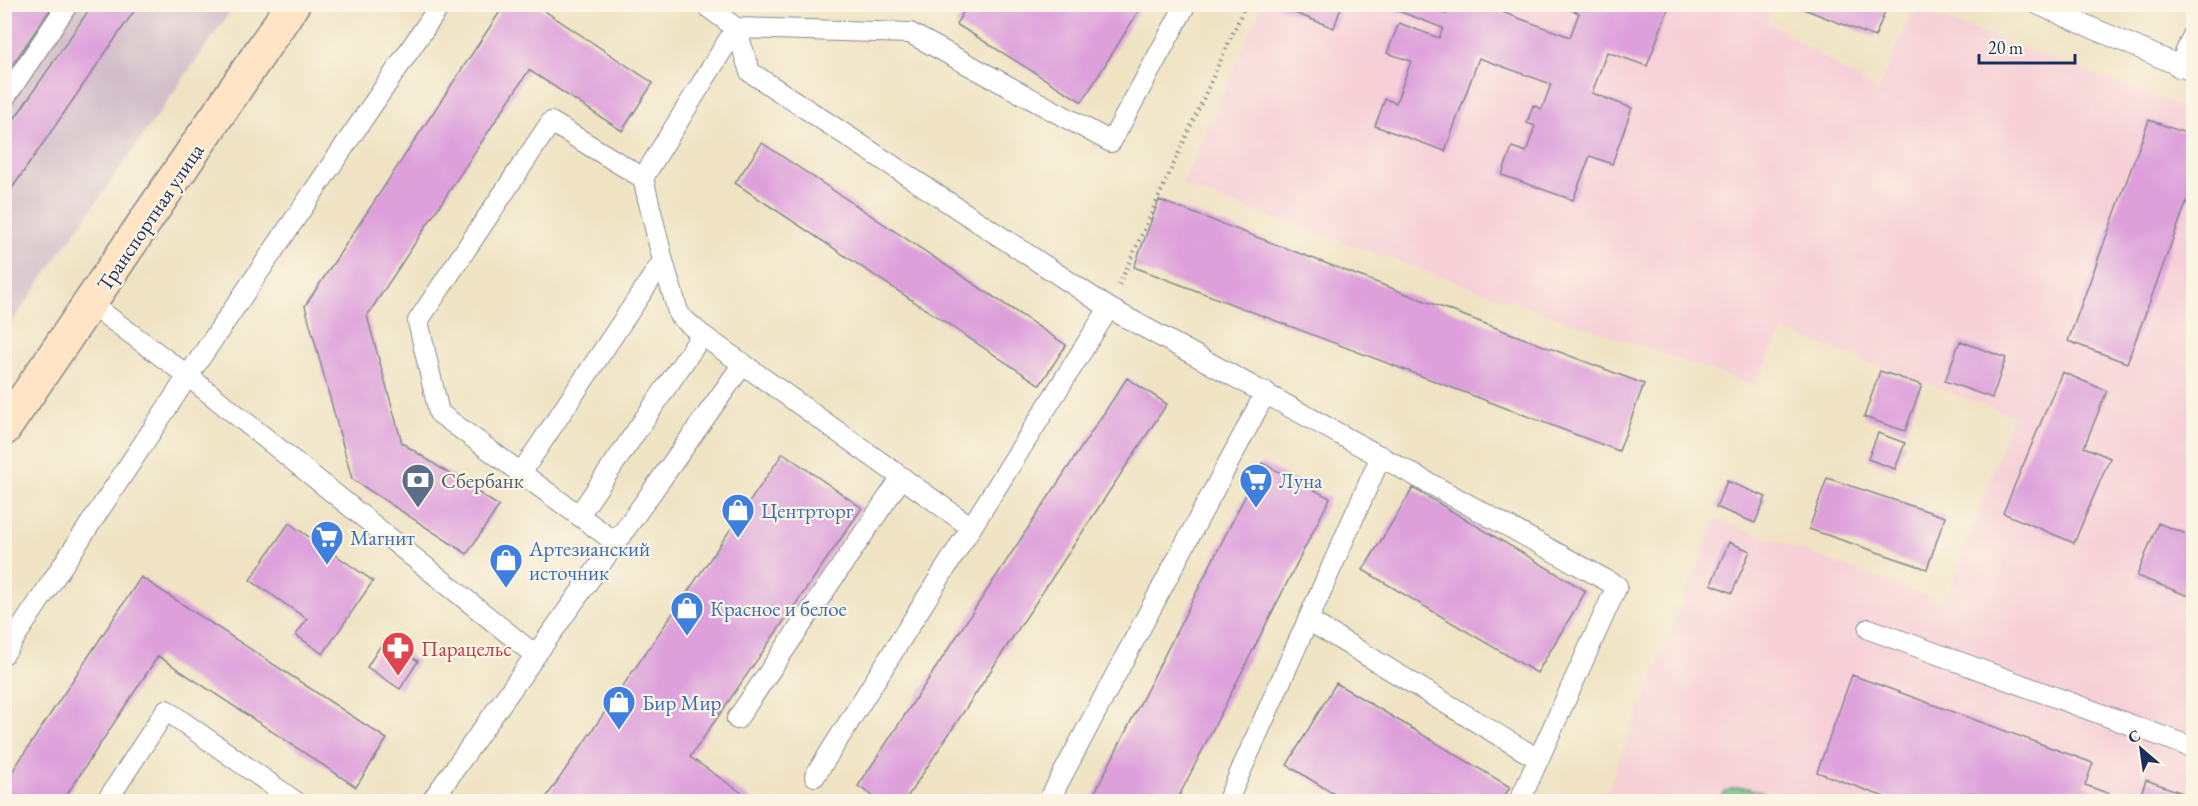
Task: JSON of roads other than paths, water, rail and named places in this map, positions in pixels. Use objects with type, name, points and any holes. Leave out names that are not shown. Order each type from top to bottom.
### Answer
[{"type":"main road","name":"Транспортная улица","points":[[4,429],[293,4]]},
{"type":"lane","points":[[4,99],[68,4]]},
{"type":"lane","points":[[4,654],[188,376],[441,4]]},
{"type":"lane","points":[[705,4],[736,28],[750,72],[1109,308],[1617,586],[1519,801]]},
{"type":"lane","points":[[736,28],[910,33],[1111,142],[1186,4]]},
{"type":"lane","points":[[2037,4],[2186,69],[2193,33]]},
{"type":"lane","points":[[643,178],[736,28]]},
{"type":"lane","points":[[615,542],[438,412],[418,321],[551,122],[643,178],[679,315],[702,334],[971,527]]},
{"type":"lane","points":[[521,473],[663,261]]},
{"type":"lane","points":[[91,304],[188,376],[536,655]]},
{"type":"lane","points":[[815,776],[1109,308]]},
{"type":"lane","points":[[579,515],[702,334]]},
{"type":"lane","points":[[431,801],[743,363]]},
{"type":"lane","points":[[1048,801],[1266,392]]},
{"type":"lane","points":[[1227,801],[1381,456]]},
{"type":"lane","points":[[737,719],[902,477]]},
{"type":"lane","points":[[1308,620],[1538,759]]},
{"type":"lane","points":[[1869,629],[2193,748]]},
{"type":"lane","points":[[106,801],[166,710],[296,801]]},
{"type":"place","name":"Сбербанк","points":[[418,509]]},
{"type":"place","name":"Луна","points":[[1256,509]]},
{"type":"place","name":"Центрторг","points":[[738,539]]},
{"type":"place","name":"Магнит","points":[[327,566]]},
{"type":"place","name":"Артезианский источник","points":[[506,589]]},
{"type":"place","name":"Красное и белое","points":[[687,637]]},
{"type":"place","name":"Парацельс","points":[[398,677]]},
{"type":"place","name":"Бир Мир","points":[[619,731]]}]
